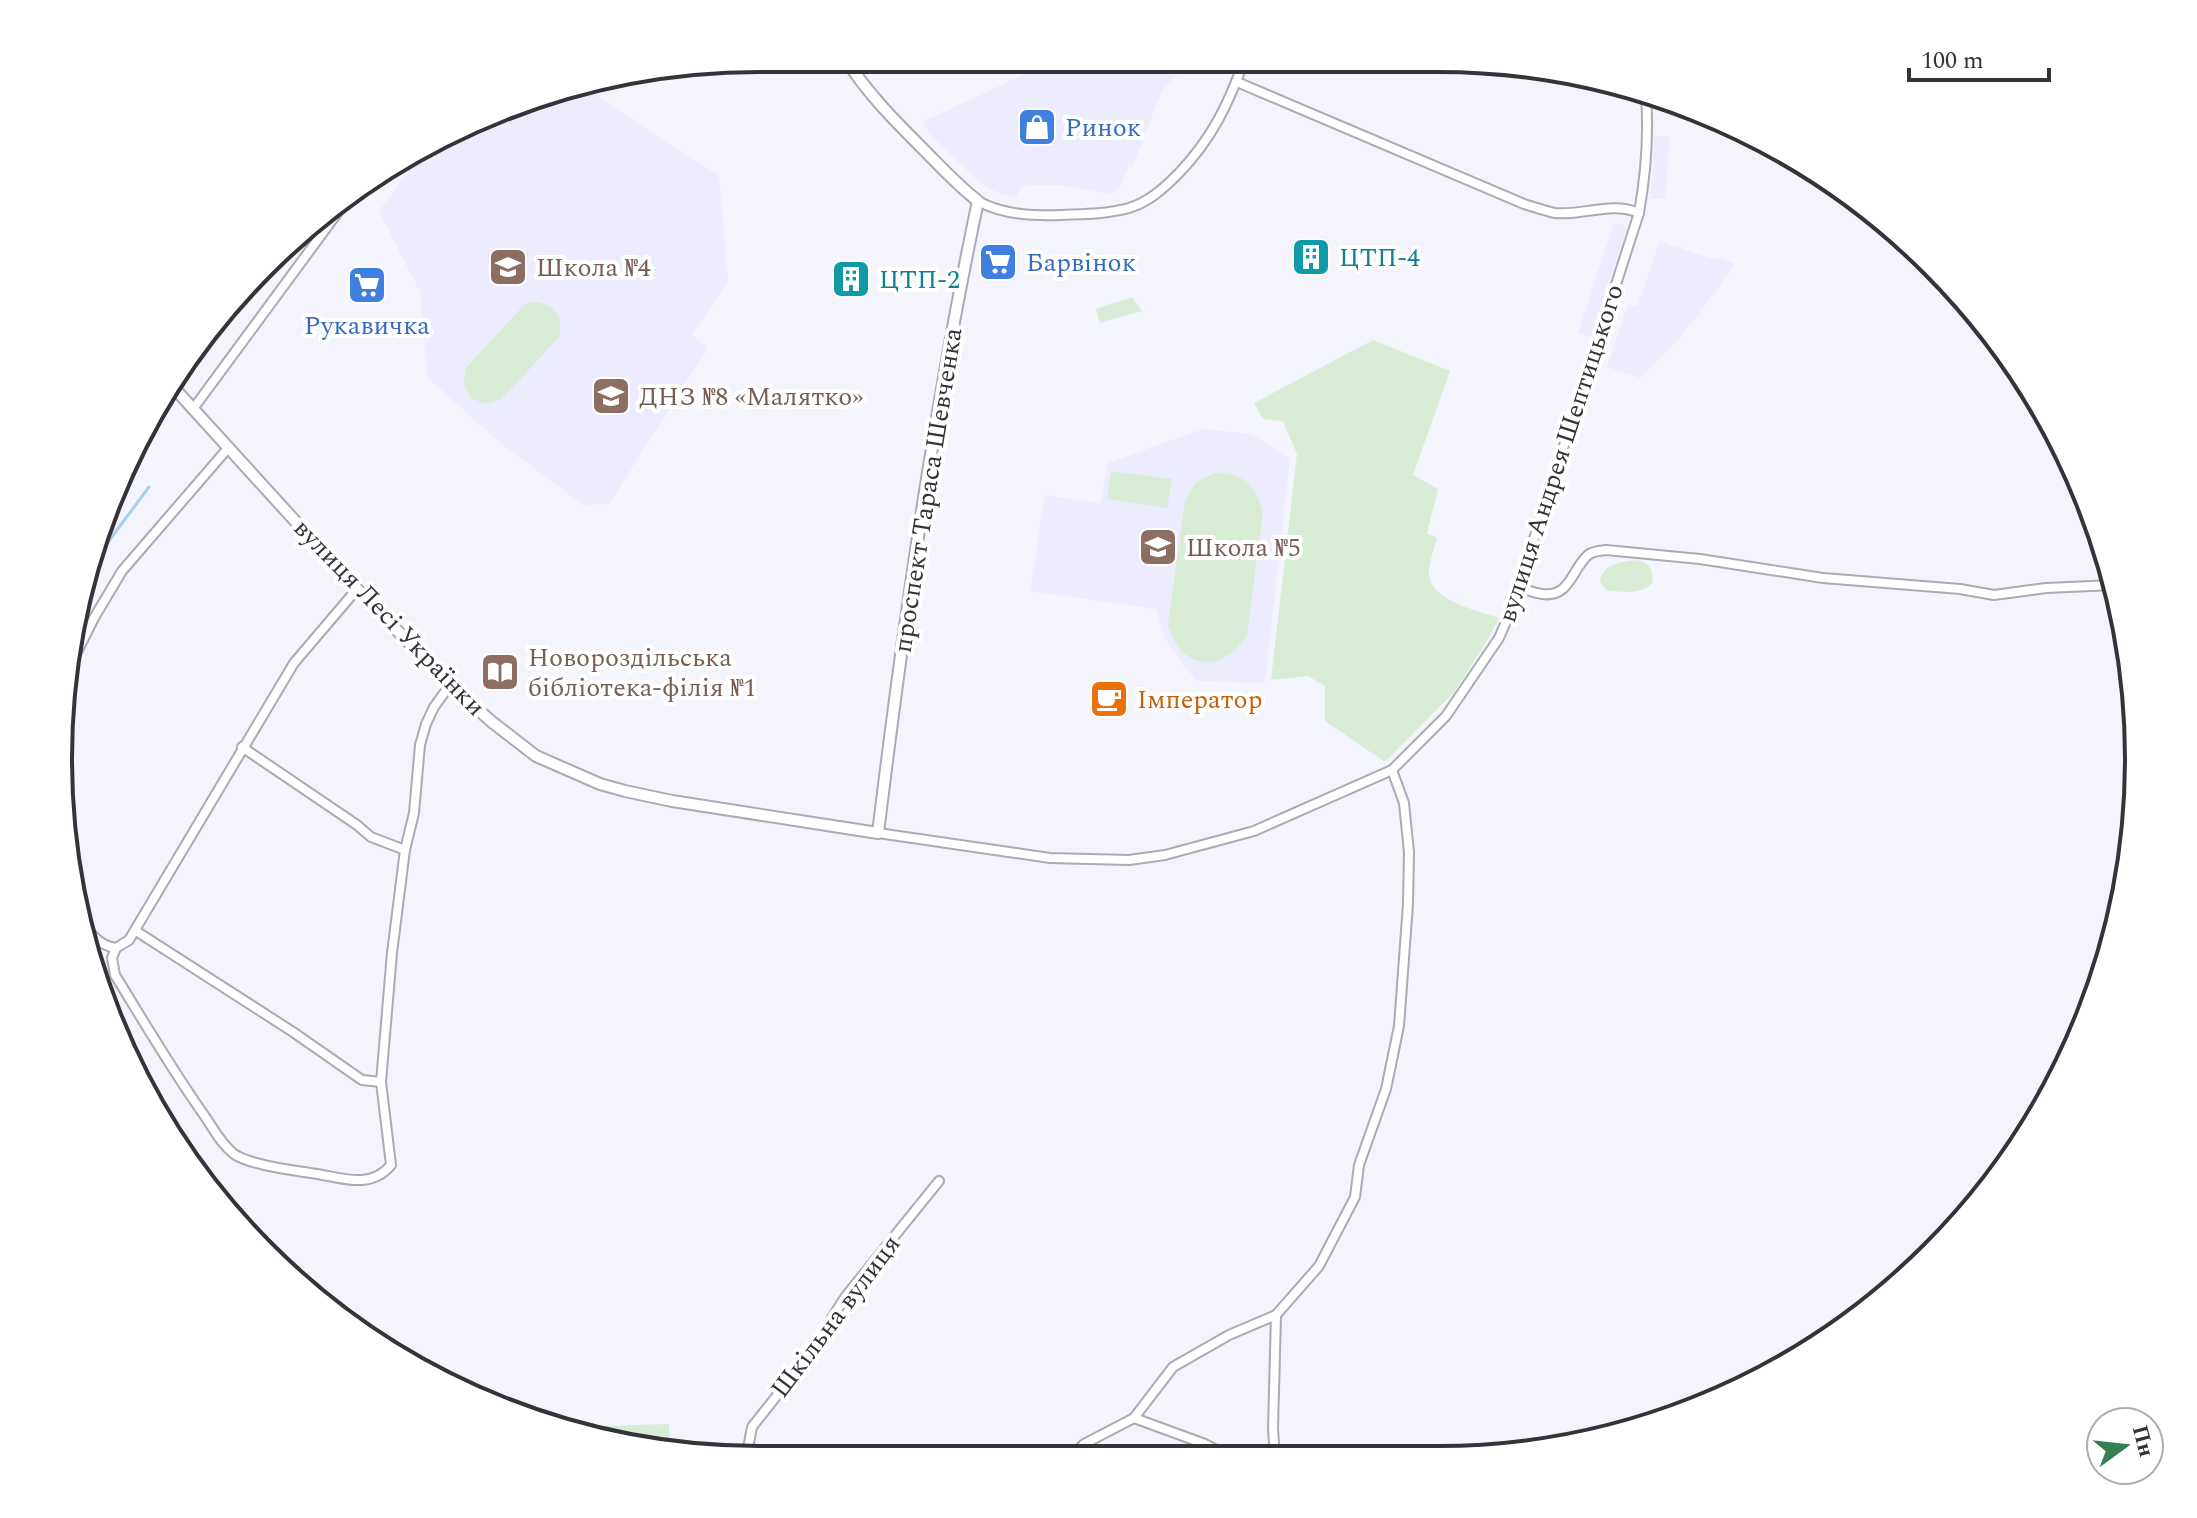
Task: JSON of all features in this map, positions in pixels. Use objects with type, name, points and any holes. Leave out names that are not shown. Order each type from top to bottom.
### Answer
[{"type":"street","points":[[854,72],[886,113],[978,201],[997,210],[1053,215],[1107,213],[1147,201],[1195,157],[1222,115],[1240,72]]},
{"type":"street","points":[[1237,82],[1524,204],[1557,213],[1602,208],[1627,208],[1639,213]]},
{"type":"street","name":"вулиця Андрея Шептицького","points":[[878,833],[1050,858],[1129,860],[1165,855],[1254,831],[1392,770],[1446,716],[1499,638],[1511,610],[1639,213],[1649,133],[1647,104]]},
{"type":"street","name":"проспект Тараса Шевченка","points":[[878,833],[903,640],[939,405],[978,201]]},
{"type":"street","points":[[193,409],[330,223]]},
{"type":"street","name":"вулиця Лесі Українки","points":[[178,393],[355,591],[450,685],[536,756],[600,784],[672,801],[878,833]]},
{"type":"street","points":[[82,641],[122,571],[228,449]]},
{"type":"street","points":[[1518,587],[1543,595],[1560,591],[1591,552],[1606,550],[1700,559],[1823,578],[1960,589],[1994,595],[2046,588],[2103,585]]},
{"type":"street","points":[[355,591],[294,663],[136,931],[116,948],[112,958],[115,975],[180,1082],[223,1143],[236,1155],[359,1181],[378,1176],[391,1165],[381,1082],[392,953],[405,850],[414,813],[420,745],[430,716],[450,685]]},
{"type":"street","points":[[242,747],[371,837],[405,850]]},
{"type":"street","points":[[1082,1446],[1134,1418],[1173,1367],[1229,1335],[1276,1315],[1319,1266],[1355,1197],[1359,1165],[1386,1089],[1399,1026],[1409,852],[1404,803],[1392,770]]},
{"type":"street","points":[[136,931],[362,1080],[381,1082]]},
{"type":"street","points":[[96,940],[105,947],[116,948]]},
{"type":"street","name":"Шкільна вулиця","points":[[748,1446],[752,1427],[824,1336],[846,1296],[939,1181]]},
{"type":"street","points":[[1274,1446],[1276,1315]]},
{"type":"street","points":[[1134,1418],[1209,1446]]},
{"type":"shaded area","name":"Ринок","points":[[1029,72],[1181,72],[1162,90],[1133,166],[1129,165],[1121,186],[1116,187],[1114,194],[1060,185],[1021,186],[1016,198],[998,193],[978,181],[929,133],[922,122]]},
{"type":"shaded area","points":[[594,92],[719,175],[728,282],[692,334],[708,348],[609,504],[583,505],[500,443],[427,377],[420,292],[379,211],[415,164],[496,124]]},
{"type":"shaded area","points":[[1655,136],[1670,137],[1665,199],[1650,198]]},
{"type":"shaded area","points":[[1614,222],[1627,227],[1591,337],[1578,333]]},
{"type":"shaded area","points":[[1660,241],[1734,263],[1678,340],[1640,378],[1607,367],[1628,305],[1637,307]]},
{"type":"shaded area","name":"Школа №5","points":[[1203,429],[1251,434],[1290,458],[1265,683],[1196,681],[1165,639],[1156,609],[1030,591],[1045,495],[1100,503],[1108,463]]},
{"type":"green space","points":[[1132,297],[1142,311],[1100,323],[1096,309]]},
{"type":"green space","points":[[531,302],[545,304],[555,312],[560,323],[559,337],[501,400],[485,404],[471,398],[463,384],[466,368],[524,305]]},
{"type":"green space","points":[[1373,340],[1450,371],[1413,475],[1438,489],[1427,533],[1437,538],[1429,570],[1430,580],[1435,589],[1454,602],[1499,618],[1454,692],[1385,762],[1325,721],[1325,686],[1308,676],[1271,680],[1297,454],[1283,421],[1263,419],[1254,403]]},
{"type":"green space","points":[[1111,471],[1172,479],[1167,508],[1107,499]]},
{"type":"green space","points":[[1215,473],[1233,475],[1247,483],[1257,496],[1263,513],[1247,635],[1226,657],[1203,662],[1182,651],[1168,625],[1185,500],[1196,482]]},
{"type":"green space","points":[[1635,560],[1650,568],[1652,584],[1636,591],[1606,590],[1600,582],[1604,571],[1612,565]]},
{"type":"green space","points":[[669,1424],[670,1440],[625,1433],[595,1426]]},
{"type":"waterway","points":[[106,545],[149,487]]},
{"type":"place","name":"Ринок","points":[[1037,127]]},
{"type":"place","name":"ЦТП-4","points":[[1311,257]]},
{"type":"place","name":"Барвінок","points":[[998,262]]},
{"type":"place","name":"Школа №4","points":[[508,267]]},
{"type":"place","name":"ЦТП-2","points":[[851,279]]},
{"type":"place","name":"Рукавичка","points":[[367,285]]},
{"type":"place","name":"ДНЗ №8 «Малятко»","points":[[611,396]]},
{"type":"place","name":"Школа №5","points":[[1158,547]]},
{"type":"place","name":"Новороздільська бібліотека-філія №1","points":[[500,672]]},
{"type":"place","name":"Імператор","points":[[1109,699]]}]
